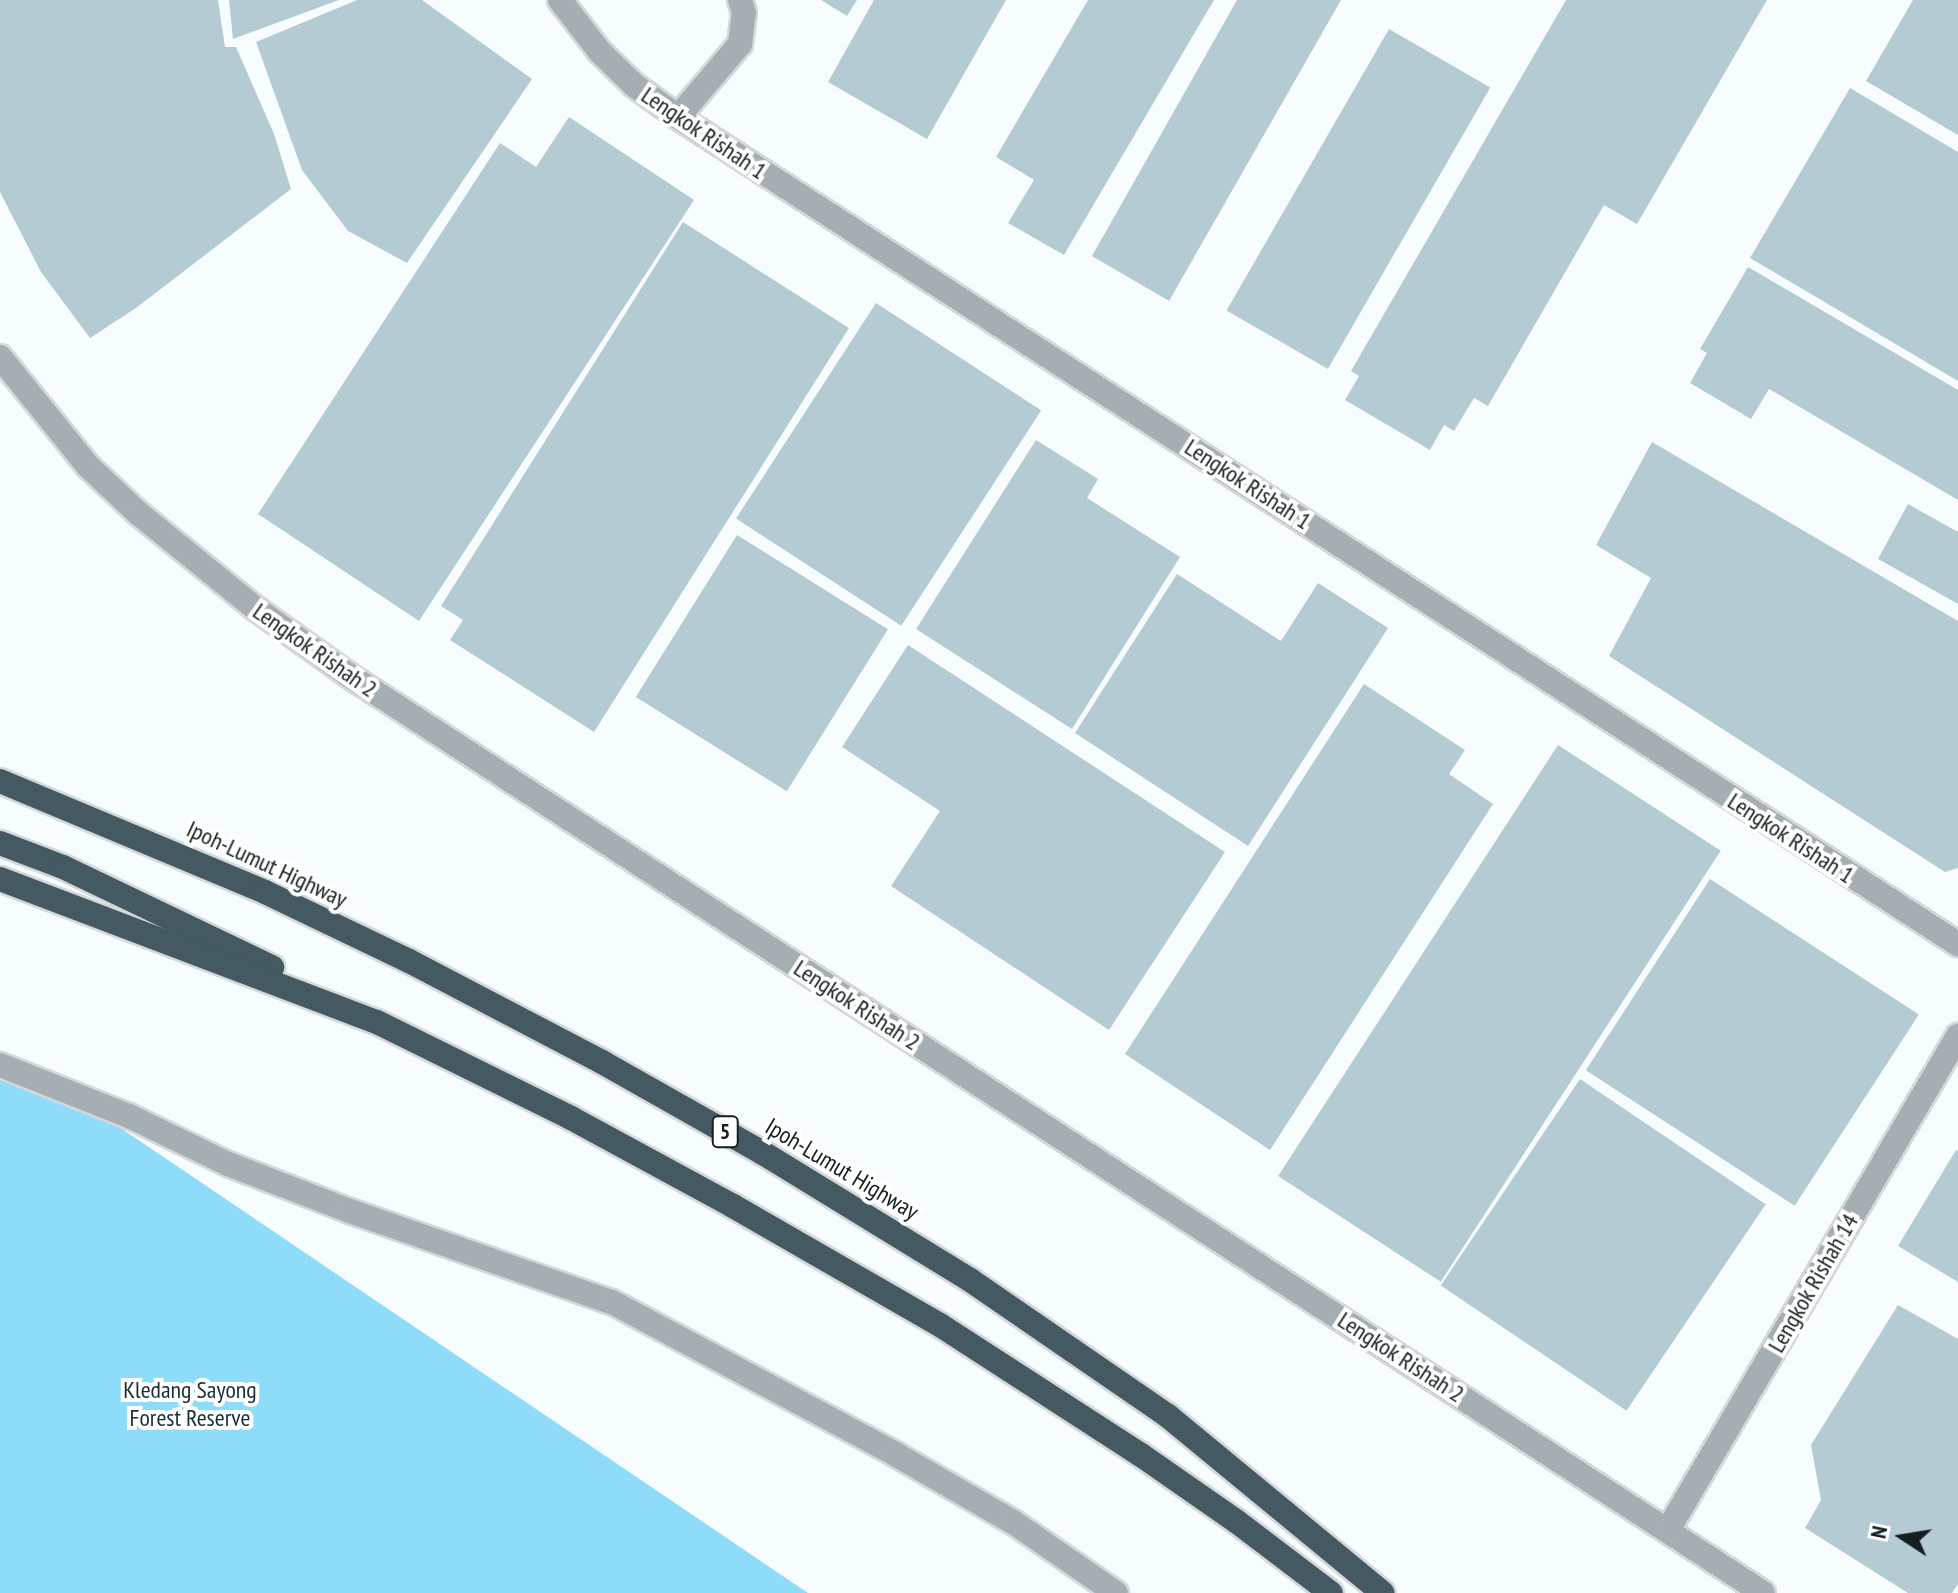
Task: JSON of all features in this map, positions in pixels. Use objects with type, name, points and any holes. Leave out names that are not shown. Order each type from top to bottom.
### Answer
[{"type":"highway","name":"Ipoh-Lumut Highway","points":[[0,781],[251,886],[409,961],[602,1062],[763,1153],[970,1280],[1168,1416],[1383,1593]]},
{"type":"highway","points":[[0,843],[63,867],[221,941],[585,1125],[733,1206],[940,1325],[1153,1463],[1331,1593]]},
{"type":"highway","points":[[0,879],[377,1022]]},
{"type":"street","name":"Lengkok Rishah 1","points":[[560,0],[572,19],[622,74],[678,117],[1958,944]]},
{"type":"street","points":[[678,117],[740,44],[744,13],[740,0]]},
{"type":"street","name":"Lengkok Rishah 2","points":[[0,357],[88,466],[138,513],[255,608],[338,667],[442,738],[1763,1593]]},
{"type":"street","name":"Lengkok Rishah 14","points":[[1668,1530],[1958,1036]]},
{"type":"street","points":[[0,1065],[129,1116],[228,1164],[350,1211],[612,1302],[908,1461],[1013,1522],[1116,1593]]},
{"type":"green space","name":"Kledang Sayong Forest Reserve","points":[[0,1075],[91,1108],[808,1593],[0,1593]]},
{"type":"building","points":[[0,0],[218,0],[225,47],[236,47],[274,134],[291,189],[136,308],[90,338],[41,272],[0,192]]},
{"type":"building","points":[[229,0],[339,0],[233,39]]},
{"type":"building","points":[[357,0],[422,0],[532,79],[407,263],[348,231],[302,170],[256,42]]},
{"type":"building","points":[[821,0],[857,0],[847,16]]},
{"type":"building","points":[[874,0],[1006,0],[927,139],[828,82]]},
{"type":"building","points":[[1088,0],[1214,0],[1064,255],[1008,223],[1034,180],[996,157]]},
{"type":"building","points":[[1237,0],[1341,0],[1169,301],[1092,256]]},
{"type":"building","points":[[1566,0],[1767,0],[1637,224],[1604,205],[1488,406],[1474,398],[1454,431],[1444,425],[1430,450],[1345,400],[1359,376],[1351,371]]},
{"type":"building","points":[[1913,0],[1958,0],[1958,135],[1866,81]]},
{"type":"building","points":[[1389,29],[1490,88],[1328,369],[1226,310]]},
{"type":"building","points":[[1850,88],[1958,152],[1958,381],[1750,258]]},
{"type":"building","points":[[569,117],[694,200],[419,621],[258,514],[500,143],[536,167]]},
{"type":"building","points":[[683,222],[849,328],[594,732],[450,640],[463,620],[441,606]]},
{"type":"building","points":[[1748,267],[1958,390],[1958,500],[1769,389],[1751,419],[1690,383],[1707,353],[1700,349]]},
{"type":"building","points":[[876,303],[1041,410],[901,626],[736,519]]},
{"type":"building","points":[[1036,440],[1098,479],[1087,498],[1180,557],[1072,729],[916,629]]},
{"type":"building","points":[[1652,442],[1958,621],[1958,868],[1945,872],[1609,656],[1651,578],[1596,545]]},
{"type":"building","points":[[1908,504],[1958,532],[1958,604],[1878,559]]},
{"type":"building","points":[[737,535],[888,629],[787,791],[636,697]]},
{"type":"building","points":[[1177,574],[1281,641],[1318,583],[1388,628],[1248,846],[1075,733]]},
{"type":"building","points":[[908,645],[1225,852],[1109,1030],[891,886],[940,811],[842,747]]},
{"type":"building","points":[[1364,684],[1465,750],[1449,774],[1493,804],[1270,1150],[1125,1054]]},
{"type":"building","points":[[1558,745],[1721,851],[1441,1282],[1278,1176]]},
{"type":"building","points":[[1710,879],[1919,1015],[1795,1206],[1586,1070]]},
{"type":"building","points":[[1580,1079],[1766,1204],[1626,1411],[1441,1285]]},
{"type":"building","points":[[1958,1151],[1958,1282],[1898,1246]]},
{"type":"building","points":[[1898,1305],[1958,1339],[1958,1584],[1952,1593],[1908,1593],[1805,1528],[1821,1500],[1811,1445]]}]
